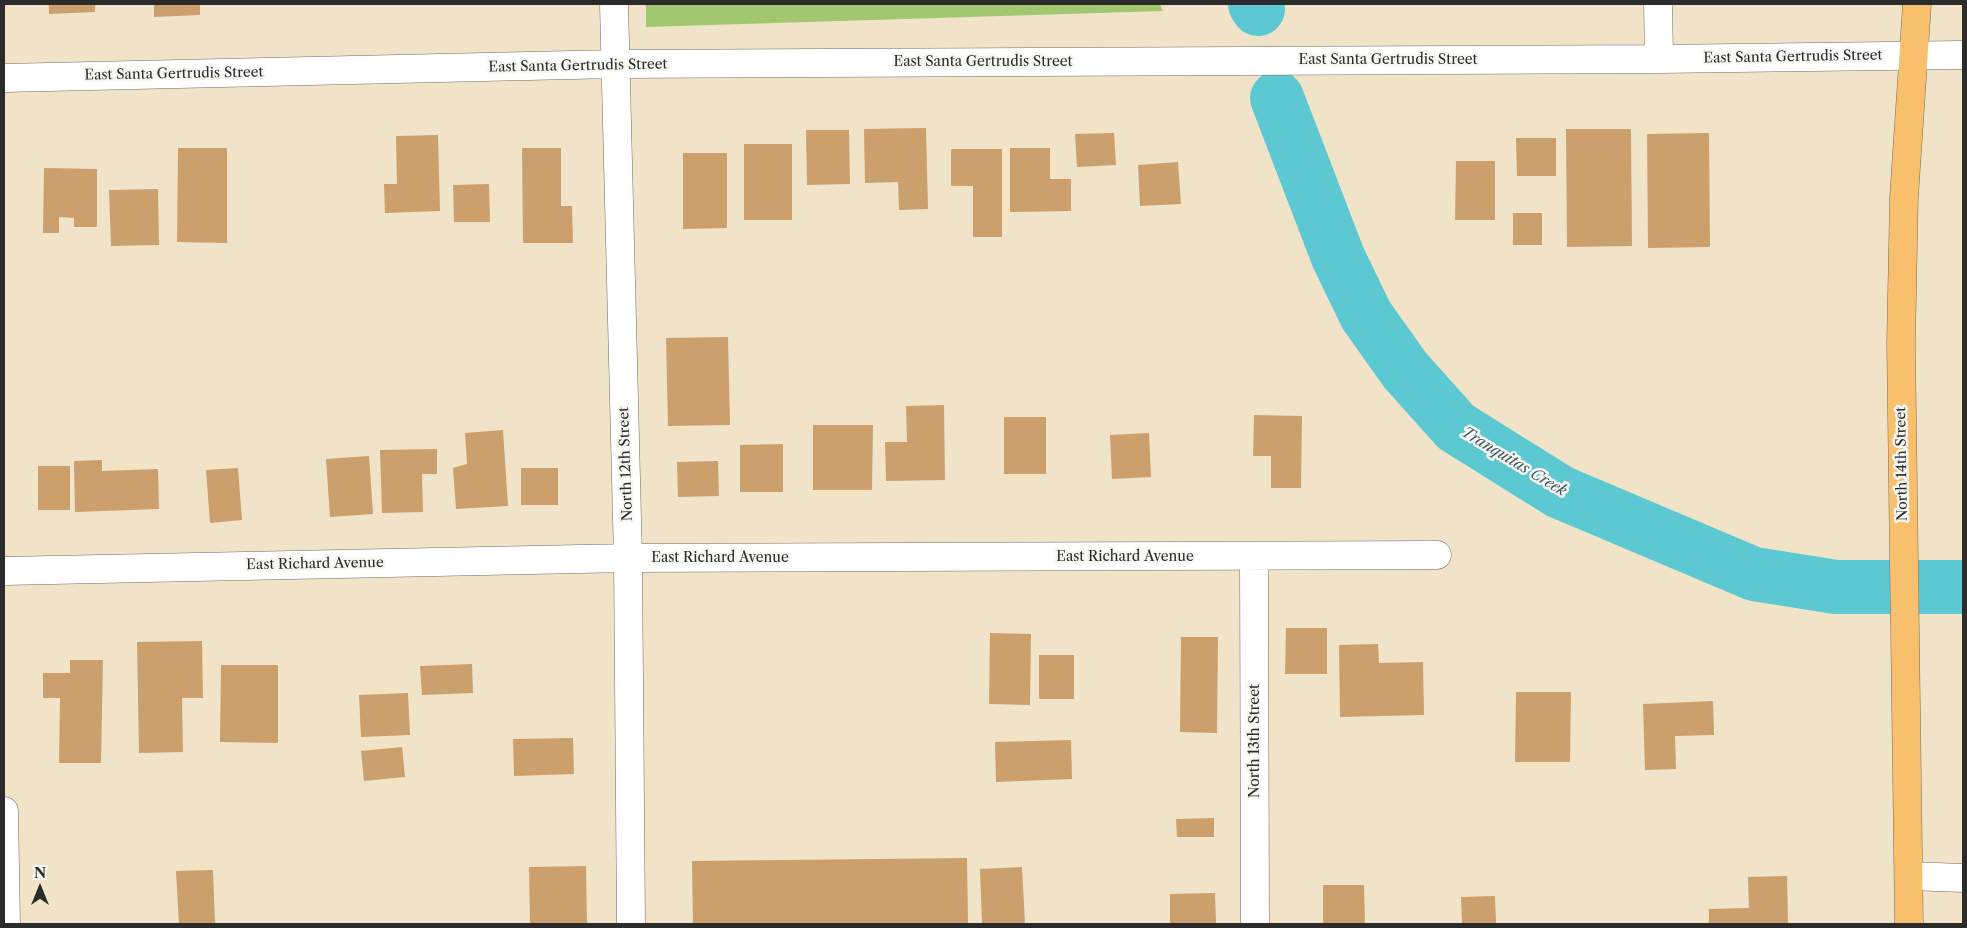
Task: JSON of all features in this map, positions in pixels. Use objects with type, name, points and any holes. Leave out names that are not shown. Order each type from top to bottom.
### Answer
[{"type":"main road","name":"North 14th Street","points":[[1909,924],[1910,876],[1904,641],[1900,343],[1903,207],[1917,4]]},
{"type":"street","name":"North 12th Street","points":[[614,4],[628,558],[631,924]]},
{"type":"street","points":[[1658,4],[1659,58]]},
{"type":"street","name":"East Santa Gertrudis Street","points":[[4,78],[615,64],[1963,55]]},
{"type":"street","name":"East Richard Avenue","points":[[4,571],[628,558],[1437,556]]},
{"type":"street","name":"North 13th Street","points":[[1254,557],[1255,924]]},
{"type":"street","points":[[4,811],[6,924]]},
{"type":"street","points":[[1910,876],[1963,878]]},
{"type":"green space","points":[[646,4],[1160,4],[1163,11],[646,27]]},
{"type":"building","points":[[49,4],[95,4],[95,12],[49,14]]},
{"type":"building","points":[[154,4],[200,4],[200,15],[154,17]]},
{"type":"building","points":[[926,128],[928,209],[899,210],[898,182],[865,183],[864,129]]},
{"type":"building","points":[[1566,129],[1631,129],[1632,246],[1567,247]]},
{"type":"building","points":[[806,130],[849,130],[850,184],[807,185]]},
{"type":"building","points":[[1114,133],[1116,165],[1077,167],[1075,134]]},
{"type":"building","points":[[1709,133],[1710,247],[1648,248],[1647,134]]},
{"type":"building","points":[[438,135],[440,211],[385,213],[384,184],[397,184],[396,136]]},
{"type":"building","points":[[1516,138],[1556,138],[1556,176],[1517,176]]},
{"type":"building","points":[[744,144],[792,144],[792,220],[744,220]]},
{"type":"building","points":[[178,148],[227,148],[227,243],[177,242]]},
{"type":"building","points":[[522,148],[561,148],[561,206],[572,206],[573,243],[523,243]]},
{"type":"building","points":[[1010,148],[1050,148],[1050,179],[1071,179],[1071,211],[1010,212]]},
{"type":"building","points":[[951,149],[1002,149],[1002,237],[973,237],[973,186],[951,186]]},
{"type":"building","points":[[683,153],[727,153],[727,228],[683,229]]},
{"type":"building","points":[[1456,161],[1495,161],[1495,220],[1455,220]]},
{"type":"building","points":[[1178,162],[1181,204],[1140,206],[1138,165]]},
{"type":"building","points":[[44,168],[97,169],[97,227],[74,227],[74,218],[59,217],[59,233],[43,233]]},
{"type":"building","points":[[489,184],[490,222],[454,222],[453,185]]},
{"type":"building","points":[[158,189],[159,245],[111,246],[109,190]]},
{"type":"building","points":[[1513,213],[1542,213],[1542,245],[1513,245]]},
{"type":"building","points":[[728,337],[730,425],[668,426],[666,338]]},
{"type":"building","points":[[944,405],[945,480],[886,481],[885,442],[907,442],[906,406]]},
{"type":"building","points":[[1254,415],[1302,416],[1301,488],[1271,488],[1271,456],[1253,456]]},
{"type":"building","points":[[1004,417],[1046,417],[1046,474],[1004,474]]},
{"type":"building","points":[[813,425],[873,425],[872,490],[813,490]]},
{"type":"building","points":[[503,430],[508,506],[456,509],[453,468],[467,464],[465,433]]},
{"type":"building","points":[[1149,433],[1151,477],[1112,479],[1110,435]]},
{"type":"building","points":[[783,444],[783,492],[740,492],[740,445]]},
{"type":"building","points":[[437,449],[437,474],[422,474],[423,512],[382,513],[380,450]]},
{"type":"building","points":[[369,456],[373,514],[330,517],[326,459]]},
{"type":"building","points":[[102,460],[102,471],[158,469],[159,509],[75,512],[74,461]]},
{"type":"building","points":[[718,461],[719,496],[678,497],[677,462]]},
{"type":"building","points":[[38,466],[70,466],[70,510],[38,510]]},
{"type":"building","points":[[238,468],[242,520],[210,523],[206,470]]},
{"type":"building","points":[[521,468],[558,468],[558,505],[521,505]]},
{"type":"building","points":[[1286,628],[1327,628],[1327,674],[1285,674]]},
{"type":"building","points":[[990,633],[1031,634],[1030,705],[989,704]]},
{"type":"building","points":[[1181,637],[1218,637],[1217,733],[1180,732]]},
{"type":"building","points":[[202,641],[203,698],[182,698],[183,752],[139,753],[137,642]]},
{"type":"building","points":[[1378,644],[1379,663],[1423,662],[1424,715],[1340,717],[1339,645]]},
{"type":"building","points":[[1039,655],[1074,655],[1074,699],[1039,699]]},
{"type":"building","points":[[70,660],[103,660],[101,763],[59,763],[60,698],[43,698],[43,673],[70,673]]},
{"type":"building","points":[[472,664],[473,693],[422,695],[420,666]]},
{"type":"building","points":[[221,665],[278,665],[278,743],[220,742]]},
{"type":"building","points":[[1516,692],[1571,692],[1570,762],[1515,762]]},
{"type":"building","points":[[408,693],[410,735],[361,737],[359,695]]},
{"type":"building","points":[[1713,701],[1714,735],[1675,736],[1676,769],[1645,770],[1643,704]]},
{"type":"building","points":[[573,738],[574,774],[514,776],[513,739]]},
{"type":"building","points":[[1071,740],[1072,779],[996,782],[995,742]]},
{"type":"building","points":[[402,747],[405,777],[364,781],[361,751]]},
{"type":"building","points":[[1214,818],[1214,837],[1177,837],[1176,819]]},
{"type":"building","points":[[967,858],[968,924],[693,924],[692,861]]},
{"type":"building","points":[[586,866],[587,924],[530,924],[529,867]]},
{"type":"building","points":[[1022,867],[1025,924],[982,924],[980,869]]},
{"type":"building","points":[[213,870],[215,924],[179,924],[176,871]]},
{"type":"building","points":[[1787,876],[1788,924],[1709,924],[1709,909],[1749,908],[1748,877]]},
{"type":"building","points":[[1323,885],[1364,885],[1365,924],[1323,924]]},
{"type":"building","points":[[1215,893],[1216,924],[1170,924],[1170,894]]},
{"type":"building","points":[[1495,896],[1496,924],[1462,924],[1461,897]]},
{"type":"waterway","name":"Tranquitas Creek","points":[[1255,4],[1258,9]]},
{"type":"waterway","name":"Tranquitas Creek","points":[[1277,98],[1338,257],[1366,315],[1405,370],[1456,427],[1560,492],[1754,574],[1836,587],[1963,587]]}]
